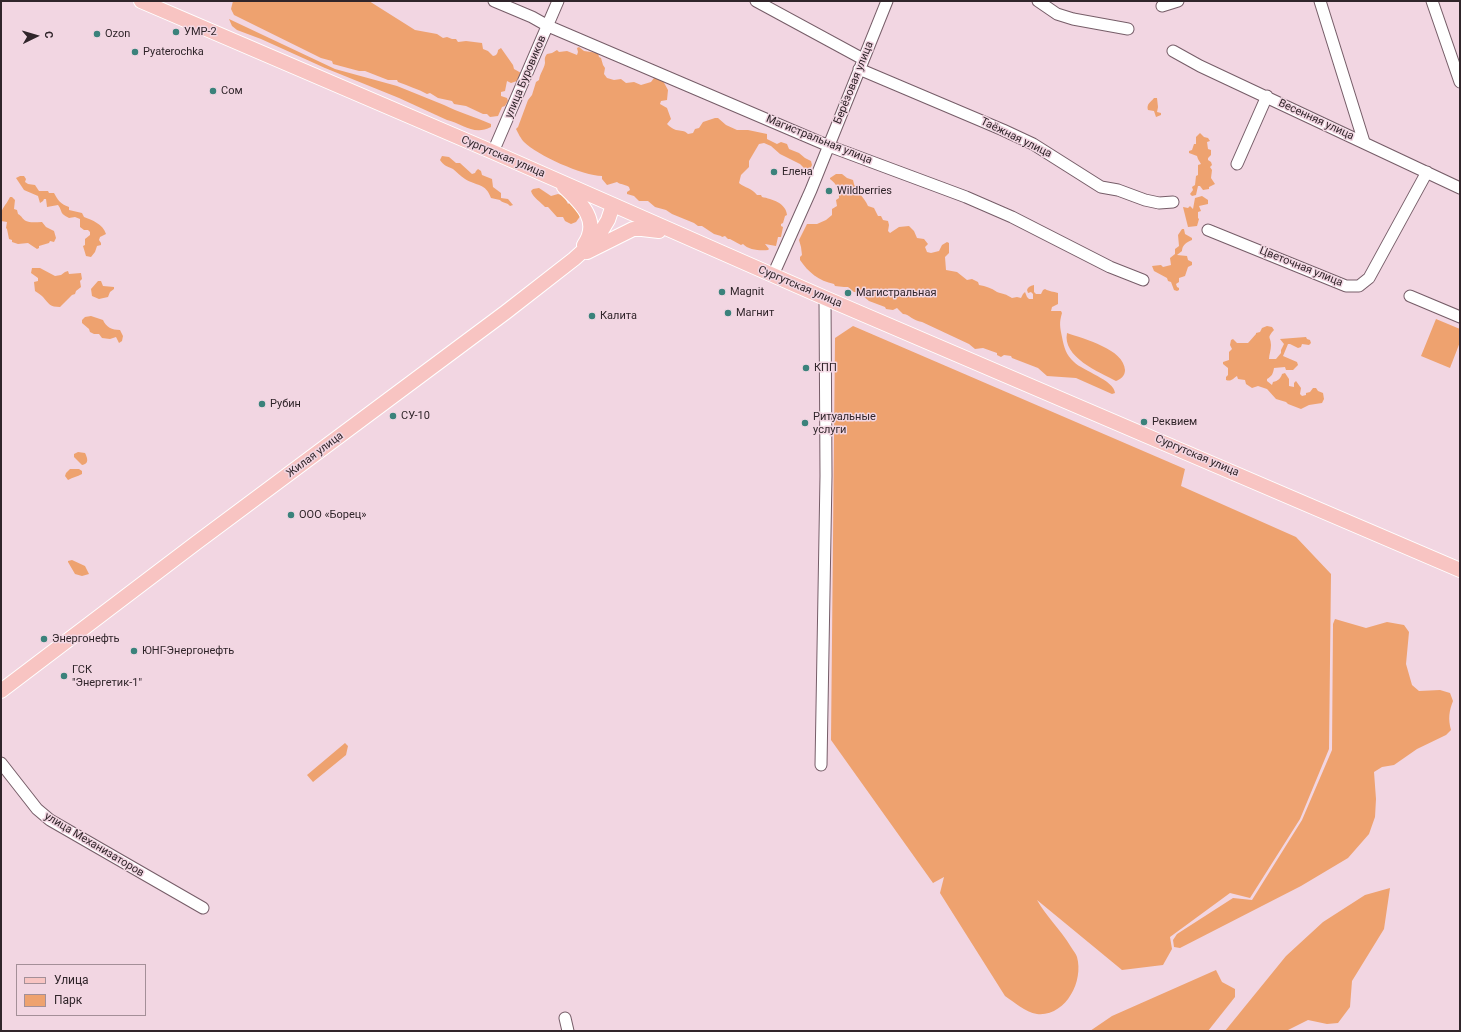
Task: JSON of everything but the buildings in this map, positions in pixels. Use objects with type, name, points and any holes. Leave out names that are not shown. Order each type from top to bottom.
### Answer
[{"type":"main road","name":"Сургутская улица","points":[[141,1],[493,152],[824,298],[1460,570]]},
{"type":"main road","points":[[557,180],[586,210],[590,221],[588,239],[574,259]]},
{"type":"main road","name":"Жилая улица","points":[[1,691],[184,552],[506,312],[574,259],[590,245],[602,230],[608,220],[613,205]]},
{"type":"main road","points":[[574,259],[633,229],[642,228],[677,234]]},
{"type":"street","name":"Магистральная улица","points":[[494,1],[532,17],[548,26],[829,146],[966,196],[1012,217],[1110,267],[1143,280]]},
{"type":"street","name":"улица Буровиков","points":[[493,152],[558,1]]},
{"type":"street","name":"Таёжная улица","points":[[756,1],[861,64],[1033,144],[1101,187],[1118,190],[1145,200],[1159,203],[1173,202]]},
{"type":"street","name":"Берёзовая улица","points":[[773,275],[829,146],[887,1]]},
{"type":"street","points":[[1038,1],[1058,14],[1073,19],[1128,29]]},
{"type":"street","points":[[1162,6],[1178,1]]},
{"type":"street","points":[[1320,1],[1364,142]]},
{"type":"street","points":[[1432,1],[1460,82]]},
{"type":"street","name":"Весенняя улица","points":[[1173,52],[1460,188]]},
{"type":"street","points":[[1237,164],[1267,96]]},
{"type":"street","name":"Цветочная улица","points":[[1208,230],[1346,286],[1359,286],[1369,278],[1427,172]]},
{"type":"street","points":[[1410,296],[1460,317]]},
{"type":"street","points":[[821,766],[826,476],[824,298]]},
{"type":"street","name":"улица Механизаторов","points":[[1,763],[37,809],[50,820],[203,908]]},
{"type":"street","points":[[566,1018],[568,1031]]},
{"type":"green space","points":[[233,1],[369,1],[415,30],[437,34],[443,38],[447,37],[456,39],[458,42],[466,41],[482,43],[483,49],[488,51],[493,56],[496,55],[498,50],[501,48],[513,65],[514,69],[523,74],[517,81],[511,83],[507,81],[505,91],[501,92],[501,96],[507,98],[508,101],[505,106],[502,107],[498,116],[490,117],[487,114],[483,114],[466,106],[454,104],[452,101],[438,98],[430,93],[427,94],[398,82],[397,80],[388,80],[365,71],[359,71],[333,64],[332,61],[321,58],[234,15],[231,9]]},
{"type":"green space","points":[[229,19],[335,69],[397,86],[491,124],[491,127],[474,130],[447,120],[399,98],[237,30],[232,26]]},
{"type":"green space","points":[[579,47],[584,51],[598,53],[605,68],[604,74],[607,78],[614,80],[621,79],[626,83],[634,82],[641,85],[651,82],[654,78],[662,79],[668,90],[667,100],[661,101],[660,104],[667,108],[671,119],[667,124],[675,130],[684,131],[688,134],[693,133],[695,129],[699,128],[703,122],[718,118],[726,125],[737,130],[748,130],[767,134],[767,139],[777,144],[781,142],[787,144],[789,149],[799,153],[811,161],[812,165],[810,169],[806,170],[800,164],[780,154],[771,146],[764,143],[759,144],[749,161],[749,167],[741,175],[739,183],[757,195],[761,195],[762,197],[778,202],[786,211],[787,215],[781,224],[783,227],[781,237],[778,237],[776,246],[765,244],[769,249],[768,250],[755,250],[728,239],[725,236],[722,237],[714,234],[702,226],[698,226],[666,210],[655,207],[648,201],[639,201],[634,196],[627,194],[630,190],[628,186],[617,182],[607,185],[602,179],[602,176],[572,169],[539,153],[524,142],[516,129],[528,100],[532,95],[536,82],[539,80],[546,55],[557,50],[559,52],[567,51],[577,55],[577,48]]},
{"type":"green space","points":[[1154,98],[1157,98],[1157,112],[1161,113],[1161,115],[1156,117],[1154,111],[1148,110],[1148,105]]},
{"type":"green space","points":[[1200,133],[1210,141],[1207,142],[1208,149],[1211,150],[1211,155],[1208,160],[1212,165],[1210,167],[1212,170],[1211,178],[1215,184],[1209,187],[1209,189],[1203,190],[1200,186],[1198,186],[1196,195],[1192,196],[1190,194],[1193,190],[1192,187],[1195,185],[1196,176],[1198,175],[1198,165],[1201,164],[1197,156],[1189,153],[1189,151],[1192,150],[1194,144],[1196,144],[1196,137]]},
{"type":"green space","points":[[442,156],[449,157],[456,163],[460,163],[472,174],[478,169],[481,171],[482,175],[492,179],[493,187],[501,193],[501,198],[508,199],[513,205],[510,206],[500,200],[491,198],[489,193],[483,187],[465,179],[453,169],[443,164],[440,160]]},
{"type":"green space","points":[[836,174],[842,174],[853,180],[856,188],[868,206],[874,208],[878,216],[881,216],[883,220],[888,221],[888,231],[890,233],[899,227],[909,226],[914,231],[917,238],[924,239],[928,244],[925,247],[927,252],[931,253],[939,251],[942,245],[947,242],[949,243],[949,253],[945,257],[946,270],[957,272],[967,280],[972,279],[978,282],[979,285],[988,287],[1012,298],[1021,298],[1025,292],[1029,299],[1033,299],[1033,294],[1031,292],[1028,293],[1027,290],[1029,287],[1034,285],[1034,292],[1036,294],[1041,294],[1045,289],[1058,293],[1058,304],[1052,307],[1051,311],[1061,311],[1062,313],[1060,328],[1067,354],[1078,365],[1109,384],[1115,393],[1112,394],[1076,378],[1047,376],[1038,368],[1012,358],[1011,356],[1004,355],[1001,357],[997,355],[997,353],[983,348],[975,349],[969,344],[903,314],[897,308],[893,310],[886,309],[885,307],[869,301],[858,292],[854,292],[848,287],[835,286],[834,284],[823,281],[814,275],[800,260],[802,255],[799,240],[807,224],[817,224],[826,220],[832,215],[832,209],[837,206],[836,200],[839,198],[839,195],[837,187],[830,178]]},
{"type":"green space","points":[[24,176],[26,179],[25,182],[35,185],[39,191],[54,193],[63,205],[69,207],[69,210],[82,213],[84,217],[97,223],[105,231],[106,234],[100,237],[99,240],[101,245],[97,246],[91,257],[86,256],[83,246],[85,245],[85,239],[90,235],[90,232],[80,227],[80,219],[75,217],[69,218],[62,214],[58,205],[47,207],[46,199],[40,203],[38,196],[24,190],[16,178]]},
{"type":"green space","points":[[539,188],[551,196],[558,194],[564,196],[568,204],[572,201],[581,215],[576,222],[571,224],[565,221],[563,217],[557,217],[548,207],[545,207],[535,198],[531,191]]},
{"type":"green space","points":[[1202,196],[1208,200],[1208,204],[1199,206],[1201,211],[1198,212],[1199,219],[1197,226],[1188,227],[1183,207],[1188,208],[1190,206],[1193,209],[1195,198]]},
{"type":"green space","points":[[10,197],[15,200],[14,209],[17,210],[18,214],[25,220],[29,222],[42,222],[46,227],[54,231],[56,238],[54,242],[50,241],[49,243],[39,246],[37,249],[28,243],[18,244],[9,239],[6,228],[7,222],[1,221],[1,216],[2,210]]},
{"type":"green space","points":[[1182,229],[1184,229],[1185,234],[1192,238],[1192,240],[1185,244],[1182,251],[1177,255],[1187,256],[1188,260],[1192,262],[1192,265],[1188,267],[1185,276],[1179,278],[1179,282],[1176,284],[1179,288],[1177,291],[1174,290],[1171,282],[1168,281],[1167,278],[1154,271],[1152,266],[1161,265],[1163,267],[1171,265],[1170,258],[1175,254],[1175,249],[1179,246],[1178,235]]},
{"type":"green space","points":[[32,268],[40,268],[55,276],[61,275],[68,271],[69,274],[81,273],[81,287],[60,307],[52,306],[35,291],[34,282],[38,281],[38,278],[31,273]]},
{"type":"green space","points":[[98,281],[101,281],[103,286],[114,287],[108,297],[99,299],[92,296],[91,289]]},
{"type":"green space","points":[[91,316],[103,320],[110,328],[120,330],[123,336],[122,341],[119,343],[116,337],[110,339],[102,338],[99,334],[90,332],[89,329],[82,323],[82,320],[85,317]]},
{"type":"green space","points":[[1436,319],[1460,329],[1460,342],[1450,368],[1421,356]]},
{"type":"green space","points":[[853,326],[1185,469],[1181,486],[1296,537],[1331,574],[1329,749],[1300,819],[1250,898],[1230,893],[1170,937],[1172,949],[1163,965],[1122,970],[1037,900],[1075,953],[1078,967],[1078,977],[1070,996],[1064,1004],[1056,1010],[1047,1013],[1037,1014],[1028,1011],[1005,996],[940,893],[944,877],[933,883],[831,740],[835,338]]},
{"type":"green space","points":[[1267,326],[1272,327],[1274,330],[1270,336],[1271,345],[1269,359],[1276,359],[1281,353],[1284,344],[1280,339],[1306,337],[1311,343],[1309,345],[1302,344],[1301,347],[1298,348],[1288,344],[1283,356],[1297,362],[1298,365],[1293,370],[1286,370],[1285,367],[1274,368],[1272,375],[1267,379],[1267,381],[1272,385],[1273,382],[1278,380],[1282,374],[1285,373],[1289,379],[1289,386],[1294,387],[1294,383],[1296,381],[1301,388],[1300,394],[1302,396],[1306,395],[1306,393],[1310,392],[1313,388],[1316,388],[1318,391],[1323,393],[1324,399],[1322,403],[1309,405],[1301,409],[1276,399],[1267,389],[1258,386],[1252,388],[1246,384],[1245,380],[1238,379],[1237,376],[1231,380],[1226,380],[1228,368],[1223,364],[1223,362],[1229,360],[1229,352],[1232,349],[1230,345],[1231,340],[1233,339],[1237,343],[1248,343],[1256,333],[1260,332],[1262,328]]},
{"type":"green space","points":[[1067,333],[1102,346],[1118,356],[1123,363],[1125,370],[1123,376],[1116,381],[1083,363],[1070,349],[1067,342]]},
{"type":"green space","points":[[78,452],[85,453],[87,462],[85,464],[82,465],[74,457],[74,454]]},
{"type":"green space","points":[[70,469],[79,469],[82,471],[82,474],[68,480],[65,476]]},
{"type":"green space","points":[[72,560],[85,566],[89,574],[82,576],[75,574],[68,562]]},
{"type":"green space","points":[[1335,619],[1366,628],[1387,622],[1404,625],[1409,632],[1406,664],[1412,685],[1419,691],[1440,690],[1450,693],[1453,701],[1449,715],[1451,730],[1446,735],[1417,749],[1394,765],[1382,767],[1374,772],[1376,799],[1375,817],[1369,834],[1348,858],[1301,886],[1180,948],[1174,947],[1173,940],[1177,934],[1233,898],[1252,900],[1302,820],[1332,750],[1333,624]]},
{"type":"green space","points":[[345,743],[348,746],[346,755],[313,782],[307,775]]},
{"type":"green space","points":[[1390,888],[1384,929],[1352,981],[1350,1007],[1338,1023],[1327,1024],[1308,1020],[1286,1031],[1225,1031],[1286,956],[1323,922],[1365,895]]},
{"type":"green space","points":[[1216,970],[1222,982],[1235,989],[1235,997],[1208,1031],[1090,1031],[1112,1016]]},
{"type":"place","name":"УМР-2","points":[[176,32]]},
{"type":"place","name":"Ozon","points":[[97,34]]},
{"type":"place","name":"Pyaterochka","points":[[135,52]]},
{"type":"place","name":"Сом","points":[[213,91]]},
{"type":"place","name":"Елена","points":[[774,172]]},
{"type":"place","name":"Wildberries","points":[[829,191]]},
{"type":"place","name":"Magnit","points":[[722,292]]},
{"type":"place","name":"Магистральная","points":[[848,293]]},
{"type":"place","name":"Магнит","points":[[728,313]]},
{"type":"place","name":"Калита","points":[[592,316]]},
{"type":"place","name":"КПП","points":[[806,368]]},
{"type":"place","name":"Рубин","points":[[262,404]]},
{"type":"place","name":"СУ-10","points":[[393,416]]},
{"type":"place","name":"Реквием","points":[[1144,422]]},
{"type":"place","name":"Ритуальные услуги","points":[[805,423]]},
{"type":"place","name":"ООО «Борец»","points":[[291,515]]},
{"type":"place","name":"Энергонефть","points":[[44,639]]},
{"type":"place","name":"ЮНГ-Энергонефть","points":[[134,651]]},
{"type":"place","name":"ГСК \"Энергетик-1\"","points":[[64,676]]}]
